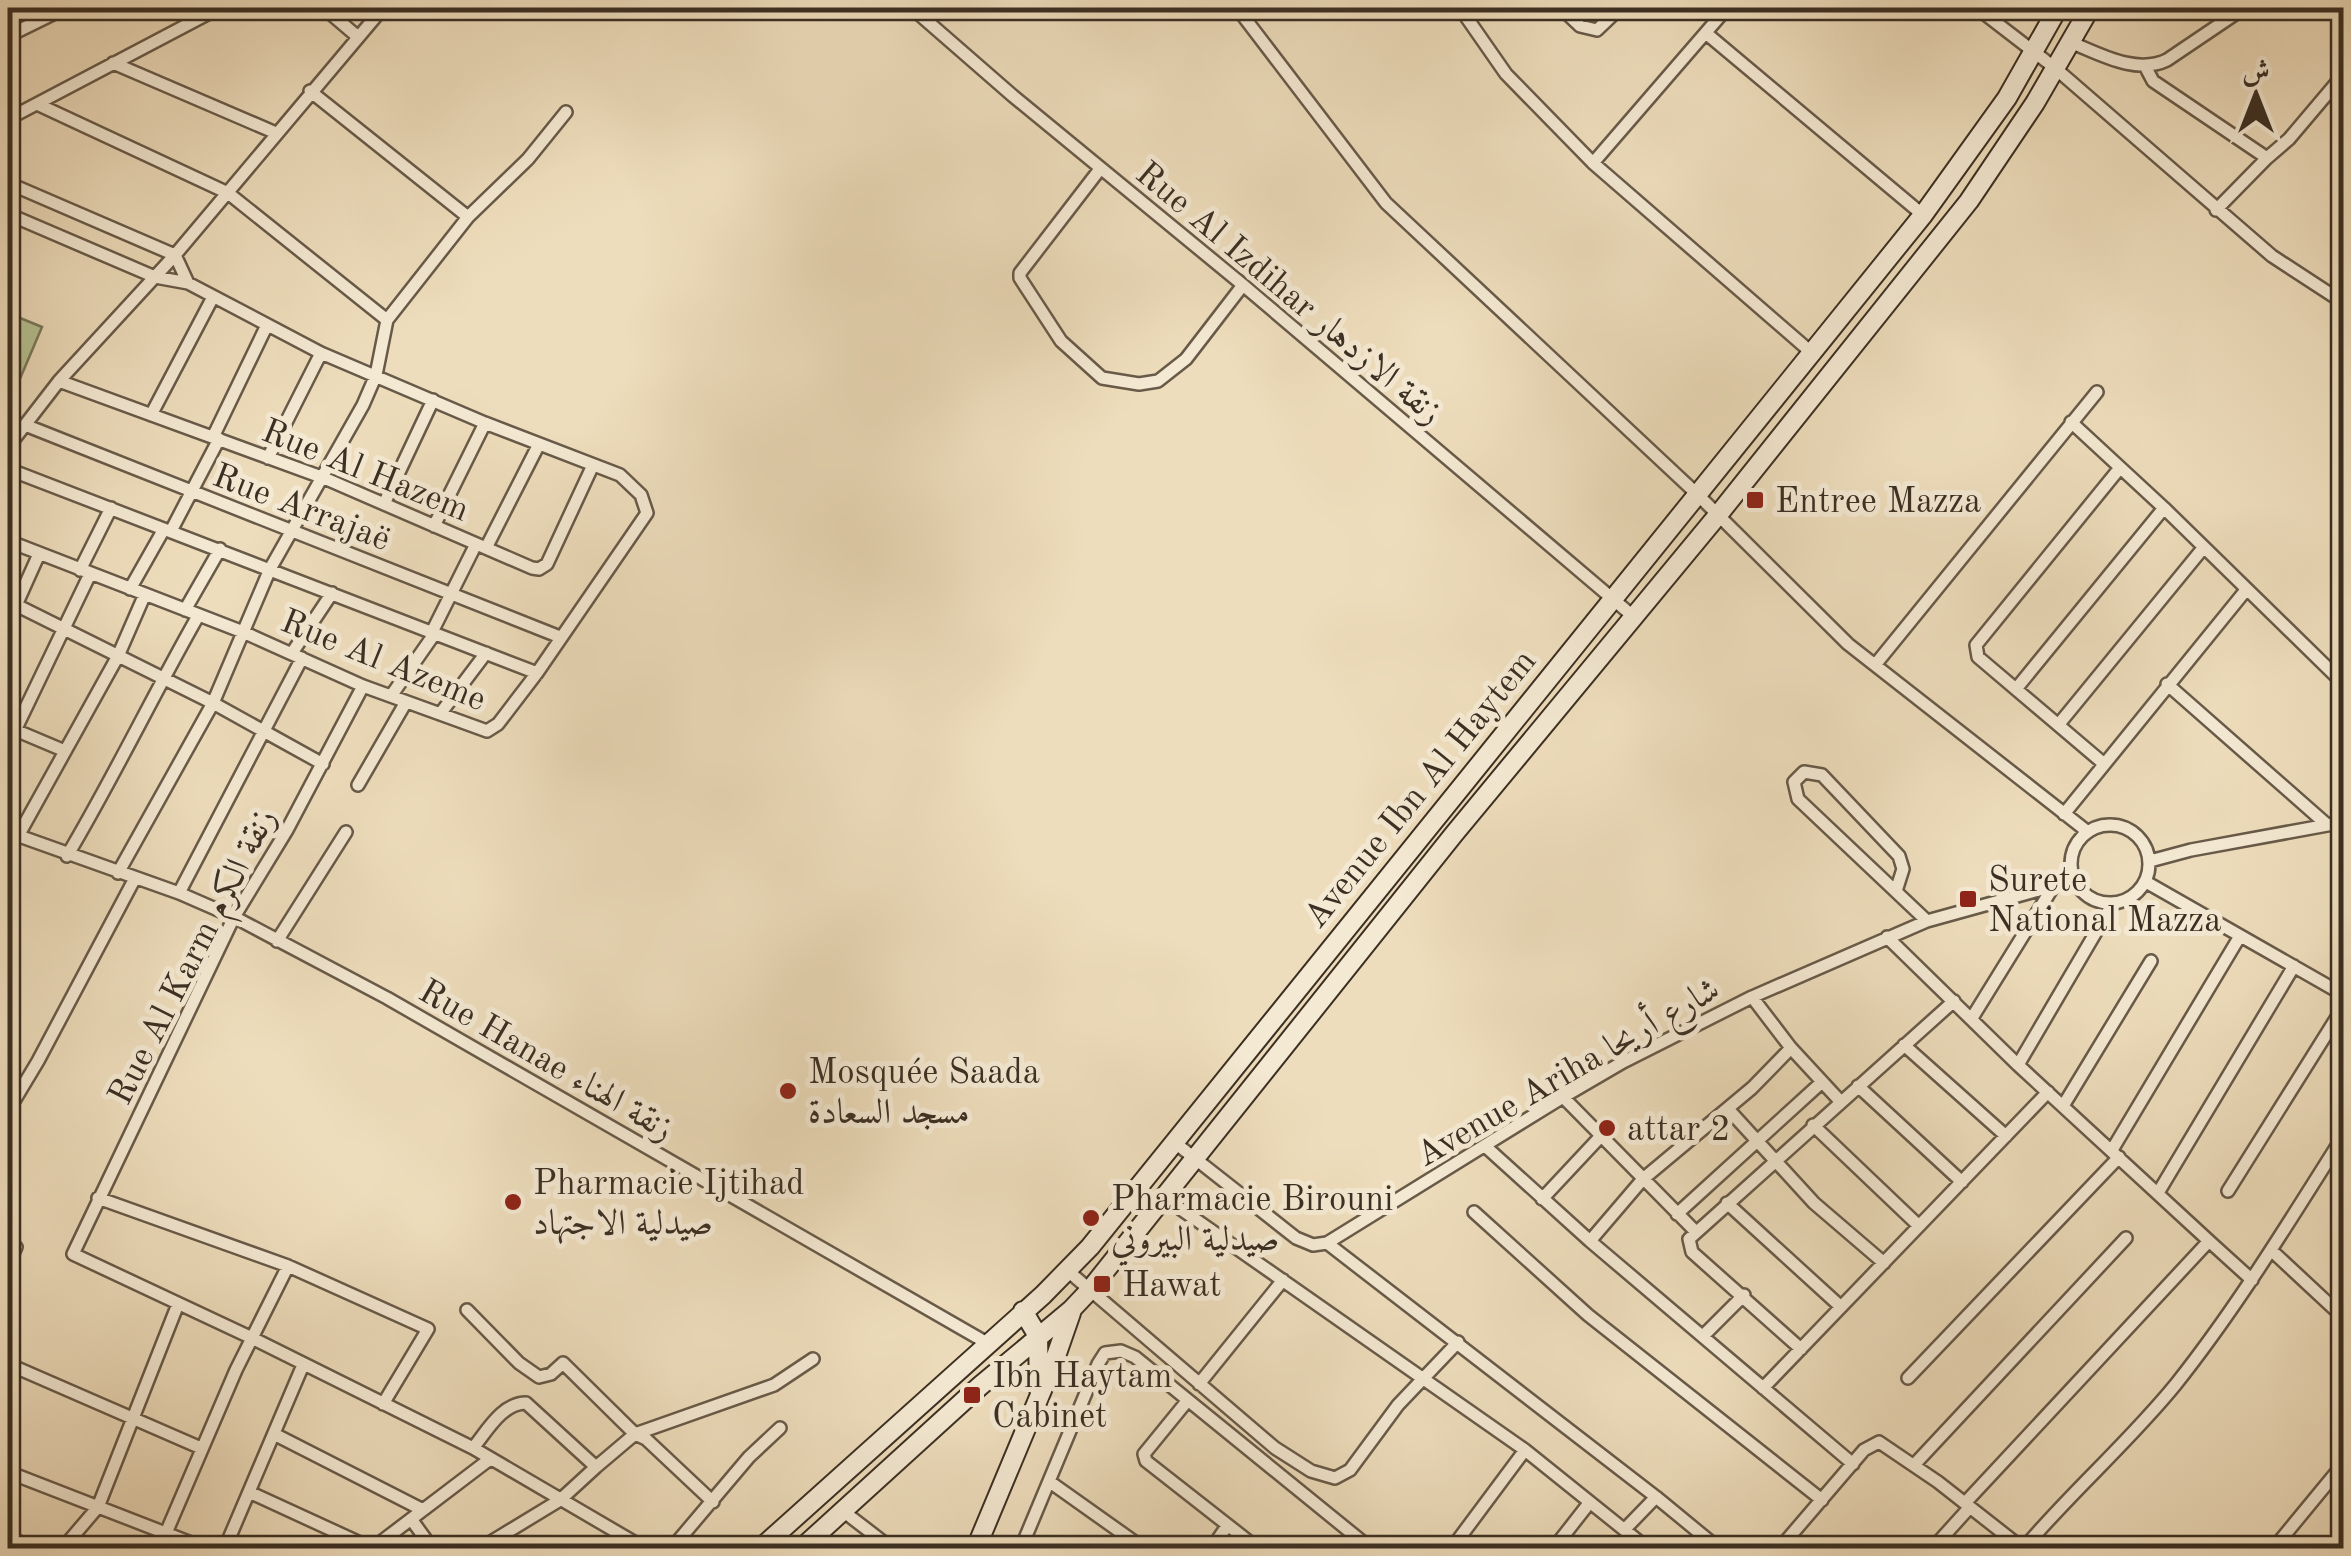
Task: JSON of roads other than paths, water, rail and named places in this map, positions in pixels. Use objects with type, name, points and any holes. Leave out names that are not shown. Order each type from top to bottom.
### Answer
[{"type":"street","points":[[8,36],[65,8]]},
{"type":"street","points":[[8,120],[219,8]]},
{"type":"street","points":[[324,8],[358,37]]},
{"type":"street","points":[[8,446],[59,381],[176,254],[383,8]]},
{"type":"street","name":"Rue Al Izdihar زنقة الازدهار","points":[[912,8],[1634,617]]},
{"type":"street","points":[[1237,8],[1386,203],[1698,495],[1848,644],[2088,832]]},
{"type":"street","points":[[1561,8],[1580,26],[1597,30],[1620,8]]},
{"type":"street","points":[[1593,163],[1727,8]]},
{"type":"street","points":[[1977,8],[2055,68],[2272,256],[2344,303]]},
{"type":"street","name":"Avenue Ibn Al Haytem","points":[[761,1548],[1068,1271],[1923,215],[1989,124],[2058,8]]},
{"type":"street","name":"Avenue Ibn Al Haytem","points":[[802,1548],[1090,1291],[1454,834],[1718,516],[1969,201],[2014,136],[2090,8]]},
{"type":"street","points":[[2070,42],[2145,66],[2167,60],[2244,8]]},
{"type":"street","points":[[1464,9],[1506,74],[1593,163],[1812,353]]},
{"type":"street","points":[[1707,34],[1923,215]]},
{"type":"street","points":[[113,63],[276,133]]},
{"type":"street","points":[[2145,66],[2153,81],[2267,158]]},
{"type":"street","points":[[2216,210],[2289,139],[2344,74]]},
{"type":"street","points":[[310,91],[468,217]]},
{"type":"street","points":[[36,104],[228,194],[387,320]]},
{"type":"street","points":[[118,873],[213,703],[270,568],[324,478],[376,375],[387,320],[468,217],[528,160],[566,112]]},
{"type":"street","points":[[1100,170],[1020,278],[1054,333],[1102,378],[1139,384],[1158,380],[1186,359],[1243,285]]},
{"type":"street","points":[[8,183],[176,254],[188,282]]},
{"type":"street","points":[[8,214],[155,277],[188,282],[320,353],[593,465]]},
{"type":"street","points":[[151,414],[213,298]]},
{"type":"street","points":[[130,589],[191,492],[267,325]]},
{"type":"street","points":[[268,458],[320,353]]},
{"type":"street","name":"Rue Al Hazem","points":[[59,381],[324,478],[532,568],[543,567],[593,465]]},
{"type":"street","points":[[1875,665],[2097,392]]},
{"type":"street","points":[[384,504],[433,400]]},
{"type":"street","points":[[2071,422],[2344,684]]},
{"type":"street","points":[[434,526],[485,423]]},
{"type":"street","name":"Rue Arrajaë","points":[[25,425],[560,637]]},
{"type":"street","points":[[390,696],[433,632],[450,594],[540,444]]},
{"type":"street","name":"Rue Al Azeme","points":[[8,541],[244,632],[363,686],[482,730],[492,730],[538,674],[647,513],[634,485],[593,465]]},
{"type":"street","points":[[8,469],[538,674]]},
{"type":"street","points":[[2103,763],[1978,657],[1976,645],[2118,469]]},
{"type":"street","points":[[8,745],[11,729],[65,630],[110,508]]},
{"type":"street","points":[[2016,689],[2164,508]]},
{"type":"street","points":[[2059,724],[2204,547]]},
{"type":"street","points":[[185,610],[220,550]]},
{"type":"street","points":[[8,623],[11,603],[39,554]]},
{"type":"street","points":[[2064,814],[2246,590]]},
{"type":"street","points":[[179,893],[266,732],[297,656],[332,593]]},
{"type":"street","points":[[13,834],[118,656],[145,594]]},
{"type":"street","points":[[11,603],[213,703],[322,764]]},
{"type":"street","points":[[67,856],[126,755],[198,616]]},
{"type":"street","points":[[440,714],[486,653]]},
{"type":"street","points":[[2167,684],[2325,824]]},
{"type":"street","name":"Rue Al Karm زنقة الكرم","points":[[178,1304],[73,1254],[234,917],[363,686]]},
{"type":"street","points":[[358,785],[406,702]]},
{"type":"street","points":[[11,729],[65,751]]},
{"type":"street","points":[[1896,892],[1903,869],[1899,856],[1822,775],[1804,772],[1799,776],[1794,782],[1798,798],[1896,892],[1927,921]]},
{"type":"street","points":[[2150,861],[2344,822]]},
{"type":"street","points":[[2018,1065],[2114,903],[2138,892],[2146,882],[2150,861],[2141,839],[2110,825],[2088,832],[2074,849],[2072,870],[2090,898],[2114,903]]},
{"type":"street","points":[[276,940],[346,832]]},
{"type":"street","name":"Rue Hanae زنقة الهناء","points":[[13,834],[179,893],[234,917],[530,1078],[624,1137],[987,1343]]},
{"type":"street","points":[[8,1111],[134,880]]},
{"type":"street","name":"Avenue Ariha شارع أريحا","points":[[1327,1244],[1623,1062],[1752,997],[1927,921],[2075,880]]},
{"type":"street","points":[[2146,882],[2344,995]]},
{"type":"street","points":[[1972,1018],[2053,887]]},
{"type":"street","points":[[1908,1378],[2115,1154],[2240,936]]},
{"type":"street","points":[[1886,937],[2018,1065],[2252,1280]]},
{"type":"street","points":[[2063,1106],[2151,961]]},
{"type":"street","points":[[2158,1193],[2294,966]]},
{"type":"street","points":[[1752,997],[1840,1101]]},
{"type":"street","points":[[1802,1349],[1692,1252],[1689,1239],[1954,1002]]},
{"type":"street","points":[[2228,1191],[2344,1006]]},
{"type":"street","points":[[1904,1045],[2006,1136]]},
{"type":"street","points":[[1590,1242],[1644,1179],[1728,1109],[1792,1048]]},
{"type":"street","points":[[1678,1214],[1822,1082]]},
{"type":"street","points":[[1858,1086],[1962,1182]]},
{"type":"street","points":[[1763,1388],[2048,1092]]},
{"type":"street","points":[[1563,1097],[1695,1231]]},
{"type":"street","points":[[1728,1109],[1814,1203],[1884,1263]]},
{"type":"street","points":[[1790,1111],[1919,1226]]},
{"type":"street","points":[[1780,1548],[1872,1443],[1878,1442],[2023,1548],[2174,1387],[2252,1280],[2344,1136]]},
{"type":"street","points":[[1542,1199],[1600,1137]]},
{"type":"street","points":[[1174,1142],[1296,1238],[1313,1245],[1327,1244],[1458,1342],[1718,1548]]},
{"type":"street","points":[[1485,1146],[1590,1242],[1853,1464]]},
{"type":"street","points":[[98,1198],[288,1266],[428,1329],[384,1404]]},
{"type":"street","points":[[1165,1198],[1525,1450],[1646,1548]]},
{"type":"street","points":[[1727,1203],[1841,1308]]},
{"type":"street","points":[[1474,1212],[1588,1315],[1822,1500]]},
{"type":"street","points":[[1914,1465],[2126,1238]]},
{"type":"street","points":[[1933,1548],[2209,1241]]},
{"type":"street","points":[[8,1266],[16,1246]]},
{"type":"street","points":[[2271,1250],[2344,1318]]},
{"type":"street","points":[[166,1533],[201,1448],[288,1266]]},
{"type":"street","points":[[1068,1271],[1298,1464],[1338,1478],[1350,1470],[1398,1405],[1458,1342]]},
{"type":"street","points":[[1198,1384],[1284,1280]]},
{"type":"street","points":[[1703,1336],[1744,1295]]},
{"type":"street","points":[[64,1548],[98,1507],[178,1304],[473,1448],[644,1548]]},
{"type":"street","points":[[467,1310],[518,1363],[539,1377],[551,1374],[562,1363],[712,1502]]},
{"type":"street","points":[[976,1548],[1071,1310]]},
{"type":"street","points":[[1023,1311],[1038,1336],[1040,1395]]},
{"type":"street","points":[[1021,1548],[1105,1352],[1122,1351],[1135,1357],[1370,1548]]},
{"type":"street","points":[[481,1548],[560,1500],[635,1434],[774,1384],[813,1359]]},
{"type":"street","points":[[8,1364],[201,1448]]},
{"type":"street","points":[[225,1548],[303,1366]]},
{"type":"street","points":[[1188,1400],[1144,1454],[1146,1461],[1257,1548]]},
{"type":"street","points":[[473,1448],[498,1416],[517,1403],[526,1403],[596,1467]]},
{"type":"street","points":[[672,1548],[749,1456],[780,1428]]},
{"type":"street","points":[[274,1434],[423,1510]]},
{"type":"street","points":[[1452,1548],[1525,1450]]},
{"type":"street","points":[[250,1492],[372,1548],[490,1459]]},
{"type":"street","points":[[2274,1548],[2344,1463]]},
{"type":"street","points":[[8,1472],[204,1548]]},
{"type":"street","points":[[1050,1482],[1142,1548]]},
{"type":"street","points":[[1624,1529],[1656,1497]]},
{"type":"street","points":[[1554,1548],[1590,1502]]},
{"type":"street","points":[[842,1511],[891,1548]]},
{"type":"street","points":[[411,1519],[432,1548]]},
{"type":"street","points":[[1212,1548],[1228,1526]]},
{"type":"street","points":[[8,1536],[31,1548]]},
{"type":"place","name":"Entree Mazza","points":[[1755,500]]},
{"type":"place","name":"Surete National Mazza","points":[[1968,899]]},
{"type":"place","name":"Mosquée Saada مسجد السعادة","points":[[788,1091]]},
{"type":"place","name":"attar 2","points":[[1607,1128]]},
{"type":"place","name":"Pharmacie Ijtihad صيدلية الاجتهاد","points":[[513,1202]]},
{"type":"place","name":"Pharmacie Birouni صيدلية البيروني","points":[[1091,1218]]},
{"type":"place","name":"Hawat","points":[[1102,1284]]},
{"type":"place","name":"Ibn Haytam Cabinet","points":[[972,1395]]}]
